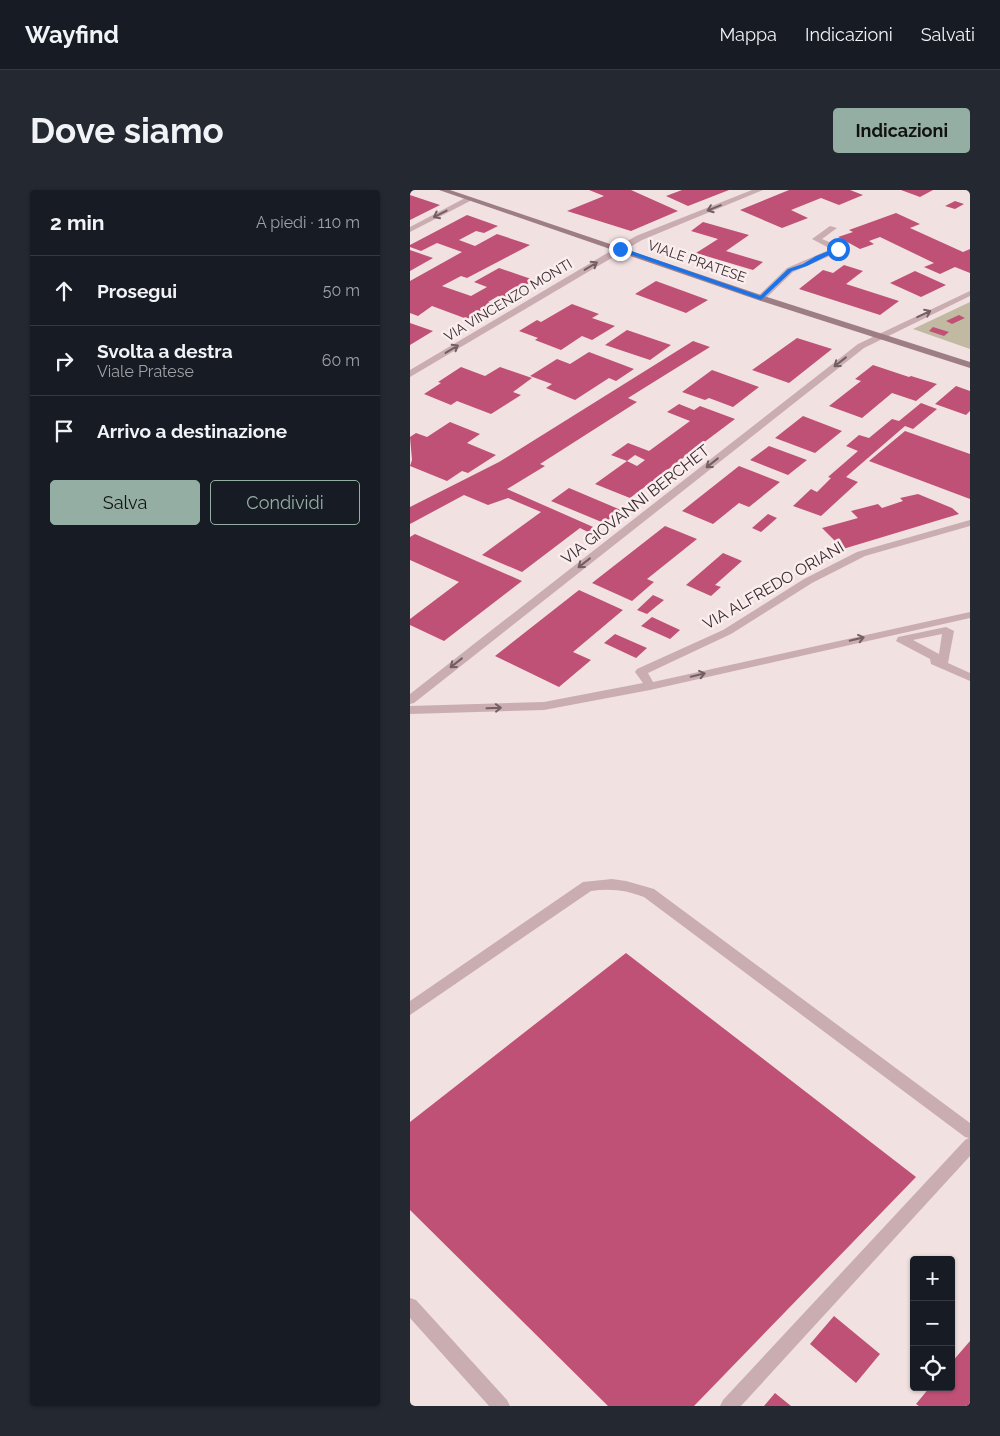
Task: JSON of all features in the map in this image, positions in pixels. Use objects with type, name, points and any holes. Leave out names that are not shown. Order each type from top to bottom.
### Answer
[{"type":"street","name":"VIALE PRATESE","points":[[443,190],[761,298],[970,365]]},
{"type":"street","name":"VIA VINCENZO MONTI","points":[[410,374],[639,238],[759,190]]},
{"type":"street","points":[[410,230],[470,199]]},
{"type":"street","points":[[761,298],[790,270],[838,249],[816,238],[833,228]]},
{"type":"street","name":"VIA GIOVANNI BERCHET","points":[[410,700],[861,346],[880,335],[970,293]]},
{"type":"street","name":"VIA ALFREDO ORIANI","points":[[650,686],[641,672],[727,632],[808,581],[861,554],[970,523]]},
{"type":"street","points":[[410,710],[544,706],[650,686],[970,615]]},
{"type":"street","points":[[878,634],[970,678]]},
{"type":"street","points":[[410,1009],[588,886],[608,883],[630,887],[649,894],[970,1132]]},
{"type":"street","points":[[729,1406],[970,1145]]},
{"type":"street","points":[[410,1306],[501,1406]]},
{"type":"shaded area","points":[[970,302],[970,349],[913,329]]},
{"type":"building","points":[[589,190],[631,190],[678,211],[631,231],[567,211],[604,196]]},
{"type":"building","points":[[682,190],[729,190],[688,206],[666,196]]},
{"type":"building","points":[[789,190],[850,190],[863,195],[839,205],[821,198],[791,210],[808,218],[782,228],[740,210]]},
{"type":"building","points":[[901,190],[933,190],[920,197]]},
{"type":"building","points":[[410,195],[440,205],[410,220]]},
{"type":"building","points":[[955,201],[964,204],[955,209],[945,206]]},
{"type":"building","points":[[896,213],[920,224],[910,228],[963,252],[970,249],[970,273],[955,267],[940,274],[924,267],[934,263],[880,237],[869,241],[874,244],[860,249],[838,237],[853,232],[849,230]]},
{"type":"building","points":[[467,215],[498,226],[484,233],[476,231],[459,240],[475,246],[497,234],[530,245],[467,278],[461,276],[442,286],[471,296],[487,287],[474,282],[499,268],[534,280],[504,298],[498,296],[488,302],[493,304],[467,319],[432,306],[418,316],[410,313],[410,281],[462,252],[437,243],[421,251],[410,247],[410,245]]},
{"type":"building","points":[[703,222],[749,235],[726,251],[763,262],[753,270],[696,253],[718,239],[691,231]]},
{"type":"building","points":[[410,250],[433,258],[410,271]]},
{"type":"building","points":[[844,265],[863,271],[846,284],[899,301],[880,315],[799,289],[823,270],[833,273]]},
{"type":"building","points":[[915,271],[946,285],[921,297],[890,283]]},
{"type":"building","points":[[656,281],[708,300],[686,313],[635,294]]},
{"type":"building","points":[[572,304],[599,314],[592,318],[615,326],[592,340],[582,336],[561,350],[535,340],[538,338],[519,331],[537,320],[541,322]]},
{"type":"building","points":[[959,315],[965,318],[952,324],[946,321]]},
{"type":"building","points":[[410,323],[433,331],[410,345]]},
{"type":"building","points":[[933,327],[949,332],[944,336],[929,331]]},
{"type":"building","points":[[627,330],[671,345],[650,360],[605,345]]},
{"type":"building","points":[[797,338],[832,349],[789,383],[752,370]]},
{"type":"building","points":[[693,341],[710,347],[628,398],[637,402],[540,464],[545,466],[507,489],[600,530],[594,535],[580,528],[522,572],[482,555],[541,512],[508,498],[488,505],[464,495],[410,524],[410,507],[499,462]]},
{"type":"building","points":[[589,352],[634,369],[616,381],[609,378],[575,400],[546,388],[552,384],[530,376],[557,359],[570,364]]},
{"type":"building","points":[[873,365],[937,384],[916,401],[892,393],[862,418],[829,406],[861,381],[855,379]]},
{"type":"building","points":[[461,367],[485,376],[500,367],[532,378],[513,392],[521,395],[491,414],[457,401],[451,405],[424,394]]},
{"type":"building","points":[[712,370],[759,387],[733,407],[709,398],[705,400],[682,392]]},
{"type":"building","points":[[956,386],[970,391],[970,411],[966,415],[935,404]]},
{"type":"building","points":[[921,403],[937,409],[913,429],[905,426],[846,477],[858,482],[821,516],[793,506],[811,489],[817,492],[831,478],[828,477],[858,451],[846,446],[859,435],[869,438],[892,419],[899,421]]},
{"type":"building","points":[[679,404],[694,410],[700,406],[735,419],[630,498],[595,484],[627,461],[611,455],[628,443],[649,451],[690,421],[667,412]],"holes":[[[635,455],[645,460],[637,466],[627,461]]]},
{"type":"building","points":[[803,416],[842,431],[815,453],[775,438]]},
{"type":"building","points":[[450,422],[480,434],[467,443],[496,455],[468,473],[462,471],[447,481],[410,466],[412,460],[410,437],[416,433],[427,437]]},
{"type":"building","points":[[905,431],[970,454],[970,499],[869,461]]},
{"type":"building","points":[[769,446],[807,460],[788,475],[750,460]]},
{"type":"building","points":[[739,466],[780,482],[749,507],[739,503],[713,524],[682,511]]},
{"type":"building","points":[[569,488],[621,510],[604,523],[551,501]]},
{"type":"building","points":[[918,494],[952,508],[959,514],[843,549],[822,528],[858,518],[851,511],[878,504],[882,508],[903,501],[900,498]]},
{"type":"building","points":[[768,514],[777,518],[761,532],[752,528]]},
{"type":"building","points":[[665,526],[697,539],[647,579],[654,582],[632,601],[592,583]]},
{"type":"building","points":[[415,534],[522,581],[444,641],[410,625],[410,619],[459,582],[410,560],[410,537]]},
{"type":"building","points":[[723,553],[742,561],[715,585],[721,587],[711,596],[686,585]]},
{"type":"building","points":[[579,590],[623,610],[573,652],[591,660],[559,687],[495,656]]},
{"type":"building","points":[[653,595],[664,600],[647,614],[637,610]]},
{"type":"building","points":[[652,617],[680,630],[670,639],[641,626]]},
{"type":"building","points":[[615,634],[647,648],[636,658],[604,643]]},
{"type":"building","points":[[626,953],[916,1177],[694,1406],[608,1406],[410,1210],[410,1122]]},
{"type":"building","points":[[834,1316],[880,1354],[856,1383],[810,1344]]},
{"type":"building","points":[[970,1341],[970,1406],[919,1406],[916,1404],[927,1391],[955,1391],[955,1358]]},
{"type":"building","points":[[775,1393],[791,1406],[764,1406]]},
{"type":"route","points":[[620,249],[761,298],[790,270],[838,249]]}]
